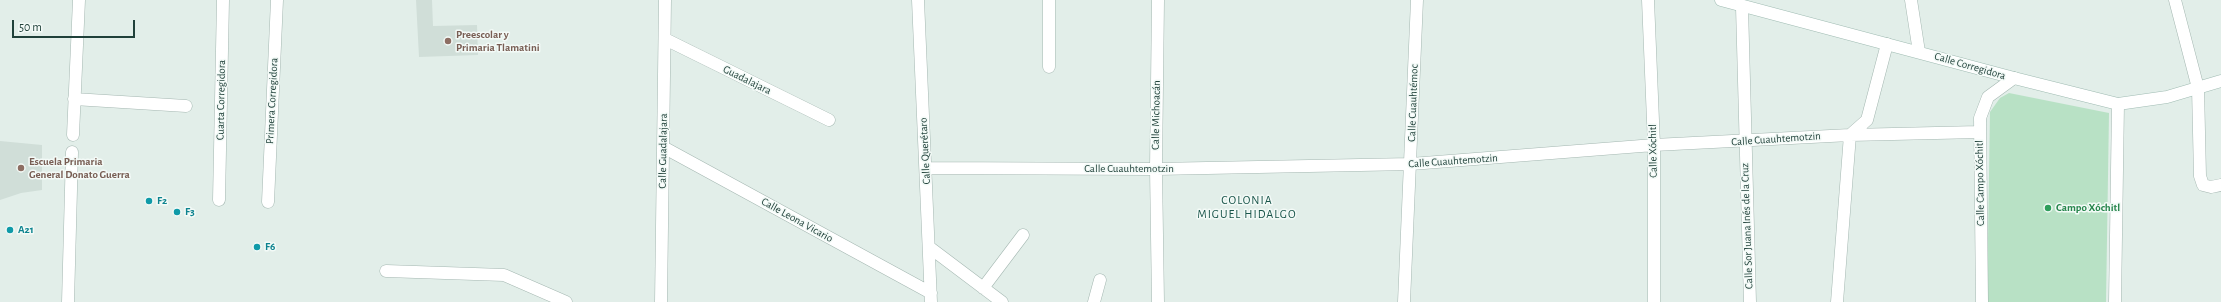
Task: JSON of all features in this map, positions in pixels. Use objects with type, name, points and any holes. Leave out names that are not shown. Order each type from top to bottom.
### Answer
[{"type":"street","points":[[73,136],[79,0]]},
{"type":"street","name":"Cuarta Corregidora","points":[[218,200],[223,0]]},
{"type":"street","name":"Primera Corregidora","points":[[268,202],[277,0]]},
{"type":"street","name":"Calle Guadalajara","points":[[661,302],[665,0]]},
{"type":"street","name":"Calle Querétaro","points":[[918,0],[930,247],[931,298]]},
{"type":"street","points":[[1049,0],[1049,67]]},
{"type":"street","name":"Calle Michoacán","points":[[1158,0],[1156,169],[1158,302]]},
{"type":"street","name":"Calle Cuauhtémoc","points":[[1404,302],[1417,0]]},
{"type":"street","name":"Calle Xóchitl","points":[[1648,0],[1654,145],[1654,302]]},
{"type":"street","name":"Calle Corregidora","points":[[1721,0],[1742,7],[2118,104],[2167,97],[2221,81]]},
{"type":"street","points":[[1911,0],[1919,52]]},
{"type":"street","points":[[2175,0],[2198,88],[2200,176],[2203,185],[2211,187],[2221,184]]},
{"type":"street","name":"Calle Sor Juana Inés de la Cruz","points":[[1742,7],[1744,142],[1750,302]]},
{"type":"street","name":"Guadalajara","points":[[665,40],[830,120]]},
{"type":"street","points":[[1837,302],[1850,135],[1867,120],[1887,44]]},
{"type":"street","name":"Calle Campo Xóchitl","points":[[1982,302],[1980,118],[1988,97],[2014,78]]},
{"type":"street","points":[[74,99],[186,106]]},
{"type":"street","points":[[2115,302],[2118,104]]},
{"type":"street","name":"Calle Cuauhtemotzin","points":[[926,168],[1156,169],[1411,164],[1654,145],[1744,142],[1850,135],[1979,132]]},
{"type":"street","name":"Calle Leona Vicario","points":[[663,148],[931,298]]},
{"type":"street","points":[[68,302],[72,152]]},
{"type":"street","points":[[983,288],[1023,235]]},
{"type":"street","points":[[930,247],[1002,302]]},
{"type":"street","points":[[386,271],[504,275],[566,302]]},
{"type":"street","points":[[1094,302],[1100,280]]},
{"type":"shaded area","name":"Preescolar y Primaria Tlamatini","points":[[416,0],[432,0],[433,26],[477,25],[478,55],[419,57]]},
{"type":"shaded area","name":"Escuela Primaria General Donato Guerra","points":[[0,141],[42,145],[42,190],[21,193],[0,200]]},
{"type":"green space","name":"Campo Xóchitl","points":[[2009,93],[2109,113],[2106,302],[1987,302],[1990,112],[2000,98]]},
{"type":"place","name":"Preescolar y Primaria Tlamatini","points":[[448,41]]},
{"type":"place","name":"Escuela Primaria General Donato Guerra","points":[[21,168]]},
{"type":"place","name":"F2","points":[[149,201]]},
{"type":"place","name":"Campo Xóchitl","points":[[2048,208]]},
{"type":"place","name":"F3","points":[[177,212]]},
{"type":"place","name":"A21","points":[[10,230]]},
{"type":"place","name":"F6","points":[[257,247]]},
{"type":"district","name":"COLONIA MIGUEL HIDALGO","points":[[1247,207]]}]
